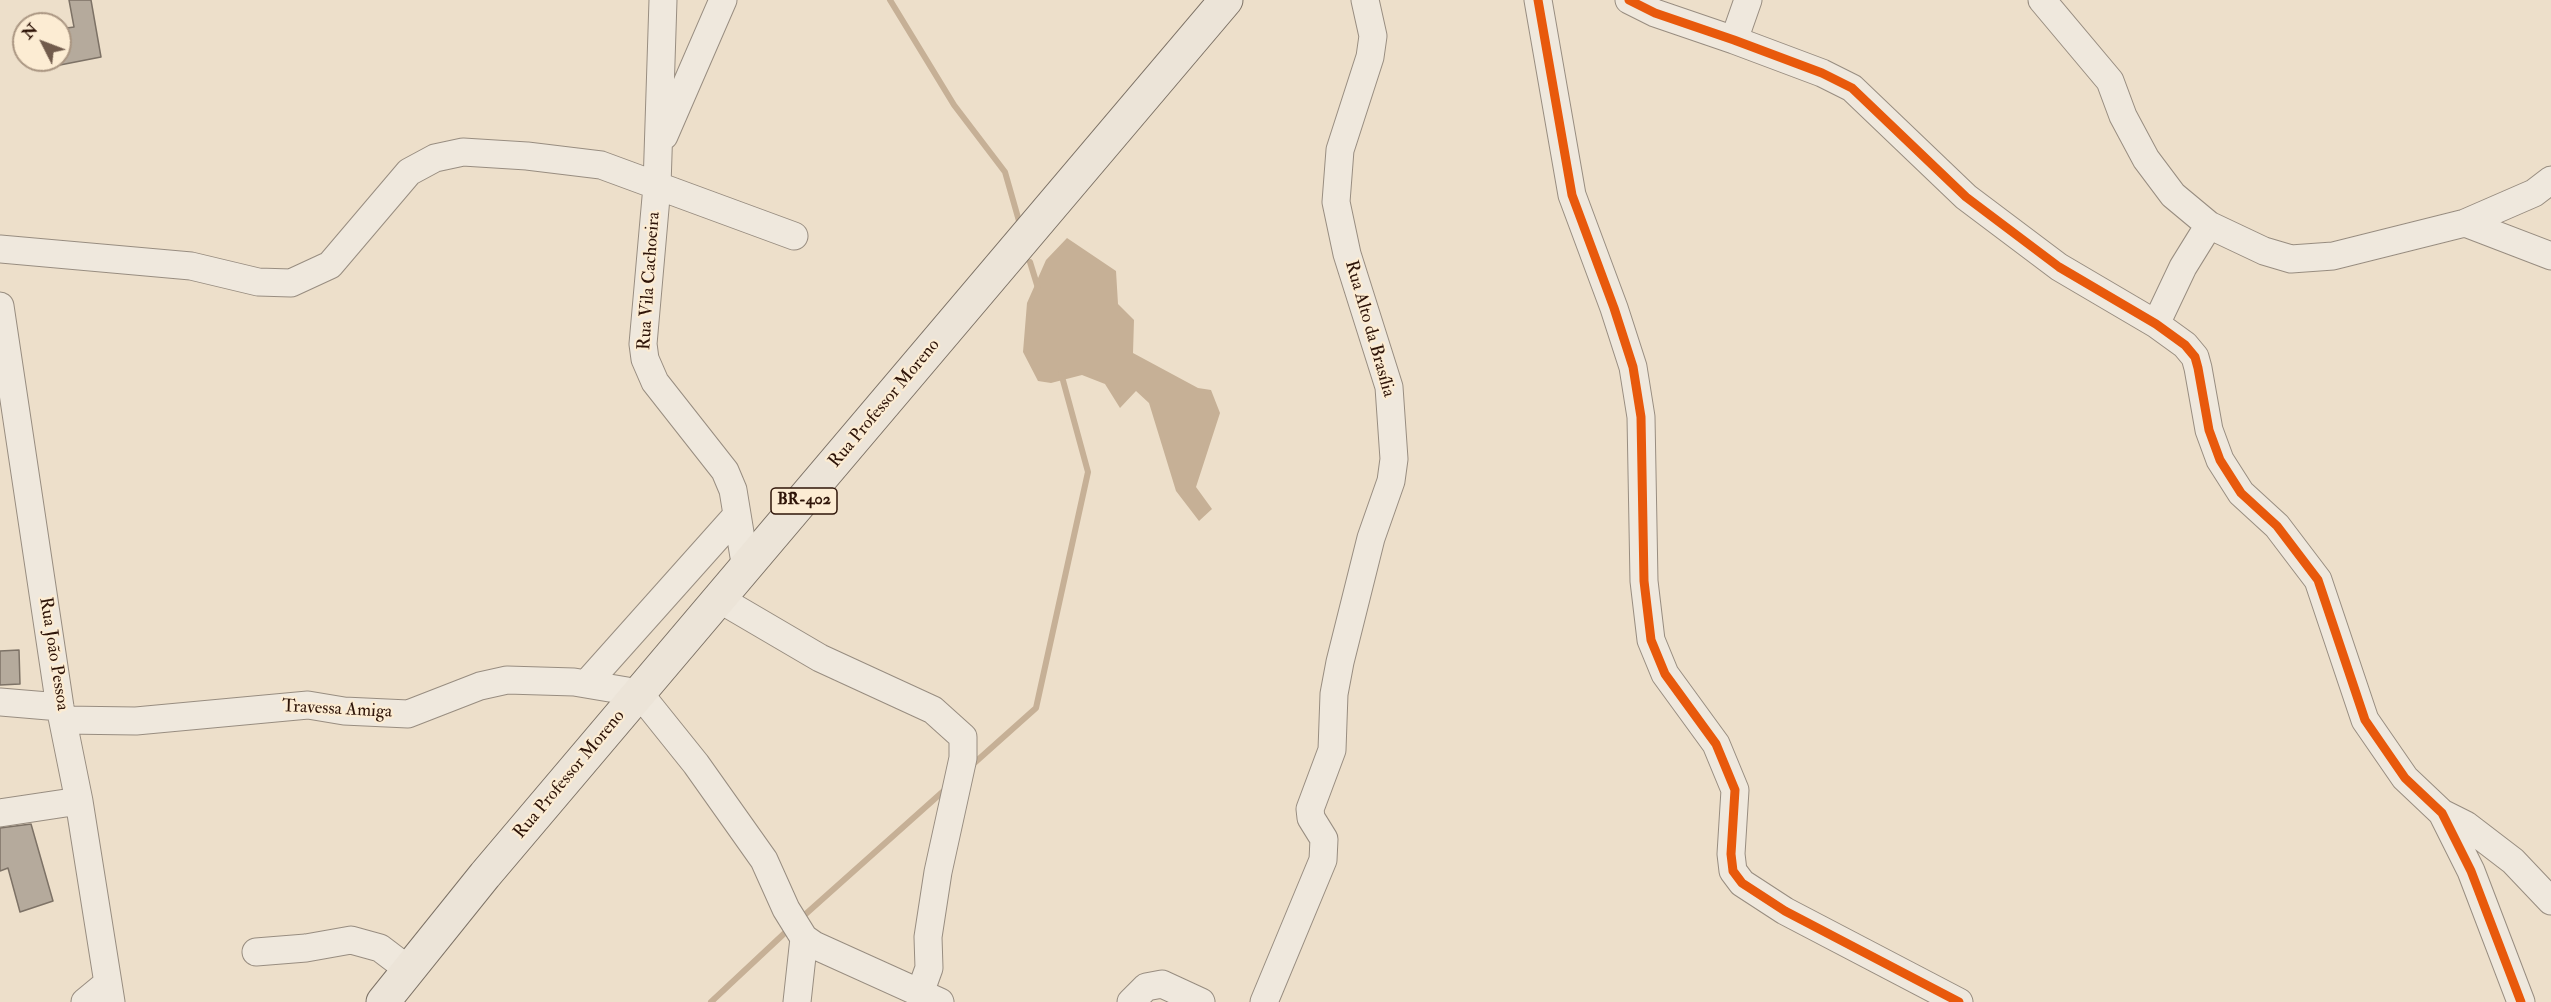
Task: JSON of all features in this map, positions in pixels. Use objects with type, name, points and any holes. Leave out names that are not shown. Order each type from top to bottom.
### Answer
[{"type":"highway","name":"Rua Professor Moreno","points":[[383,1002],[639,693],[1226,0]]},
{"type":"street","name":"Rua Vila Cachoeira","points":[[663,0],[659,148],[643,344],[645,359],[655,382],[725,471],[733,490],[746,569]]},
{"type":"street","name":"Rua Alto da Brasília","points":[[1264,1002],[1323,860],[1324,839],[1310,813],[1313,797],[1332,750],[1335,732],[1334,694],[1340,662],[1371,537],[1391,481],[1394,459],[1389,387],[1347,254],[1336,202],[1340,150],[1370,57],[1373,36],[1365,0]]},
{"type":"street","points":[[1538,0],[1572,195],[1614,308],[1635,377],[1641,417],[1644,580],[1651,640],[1665,674],[1716,744],[1735,790],[1731,854],[1733,871],[1742,884],[1785,911],[1957,1002]]},
{"type":"street","points":[[1629,0],[1655,14],[1734,40],[1822,73],[1852,88],[1966,197],[2059,267],[2156,324],[2185,345],[2195,357],[2210,430],[2220,460],[2241,492],[2277,526],[2318,580],[2366,720],[2405,778],[2442,813],[2466,825],[2513,861],[2551,901]]},
{"type":"street","points":[[1734,40],[1748,0]]},
{"type":"street","points":[[2042,0],[2110,81],[2123,116],[2146,159],[2173,195],[2209,225],[2264,251],[2292,259],[2333,256],[2465,223],[2534,193],[2551,180]]},
{"type":"street","points":[[659,148],[718,1]]},
{"type":"street","points":[[0,249],[191,266],[258,282],[291,283],[330,265],[409,172],[435,158],[463,152],[601,165],[794,236]]},
{"type":"street","points":[[2465,223],[2551,256]]},
{"type":"street","points":[[2156,324],[2183,267],[2209,225]]},
{"type":"street","name":"Rua João Pessoa","points":[[0,306],[9,426],[79,801],[109,992]]},
{"type":"street","points":[[587,683],[737,515]]},
{"type":"street","points":[[639,693],[696,764],[764,860],[786,909],[804,938],[814,945],[930,998],[929,926],[938,872],[963,758],[963,737],[933,710],[820,658],[720,600]]},
{"type":"street","name":"Travessa Amiga","points":[[0,702],[62,713],[136,721],[308,705],[344,711],[408,714],[480,686],[507,680],[536,679],[587,683],[639,693]]},
{"type":"street","points":[[0,813],[79,801]]},
{"type":"street","points":[[2442,813],[2471,871],[2522,1002]]},
{"type":"street","points":[[797,1002],[804,938]]},
{"type":"street","points":[[256,952],[306,948],[351,940],[380,948],[409,970]]},
{"type":"street","points":[[1131,1002],[1146,987],[1162,984],[1201,1002]]},
{"type":"street","points":[[85,1002],[109,992]]},
{"type":"shaded area","points":[[1067,238],[1116,271],[1118,304],[1134,320],[1133,353],[1198,388],[1211,390],[1220,413],[1196,487],[1212,509],[1199,521],[1176,491],[1149,403],[1136,391],[1120,408],[1105,384],[1082,375],[1051,383],[1038,381],[1023,352],[1027,303],[1046,260]]},
{"type":"building","points":[[69,0],[91,0],[101,57],[72,63],[72,27],[74,27]]},
{"type":"building","points":[[19,650],[20,684],[0,685],[0,651]]},
{"type":"building","points":[[31,824],[53,901],[20,912],[8,868],[0,871],[0,828]]},
{"type":"waterway","points":[[890,0],[954,105],[1005,172],[1019,221]]},
{"type":"waterway","points":[[1030,262],[1038,288]]},
{"type":"waterway","points":[[971,766],[1036,708],[1088,472],[1061,373]]},
{"type":"waterway","points":[[799,920],[948,787]]},
{"type":"waterway","points":[[711,1002],[789,929]]},
{"type":"cycle path","points":[[1538,0],[1572,195],[1614,308],[1633,367],[1641,417],[1644,581],[1651,640],[1665,674],[1716,744],[1735,790],[1731,854],[1733,871],[1742,883],[1785,911],[1959,1002]]},
{"type":"cycle path","points":[[1629,0],[1655,13],[1822,73],[1852,88],[1966,197],[2059,267],[2156,324],[2185,345],[2195,357],[2209,430],[2220,460],[2241,493],[2277,526],[2318,580],[2365,720],[2405,778],[2442,813],[2471,871],[2521,1002]]}]
